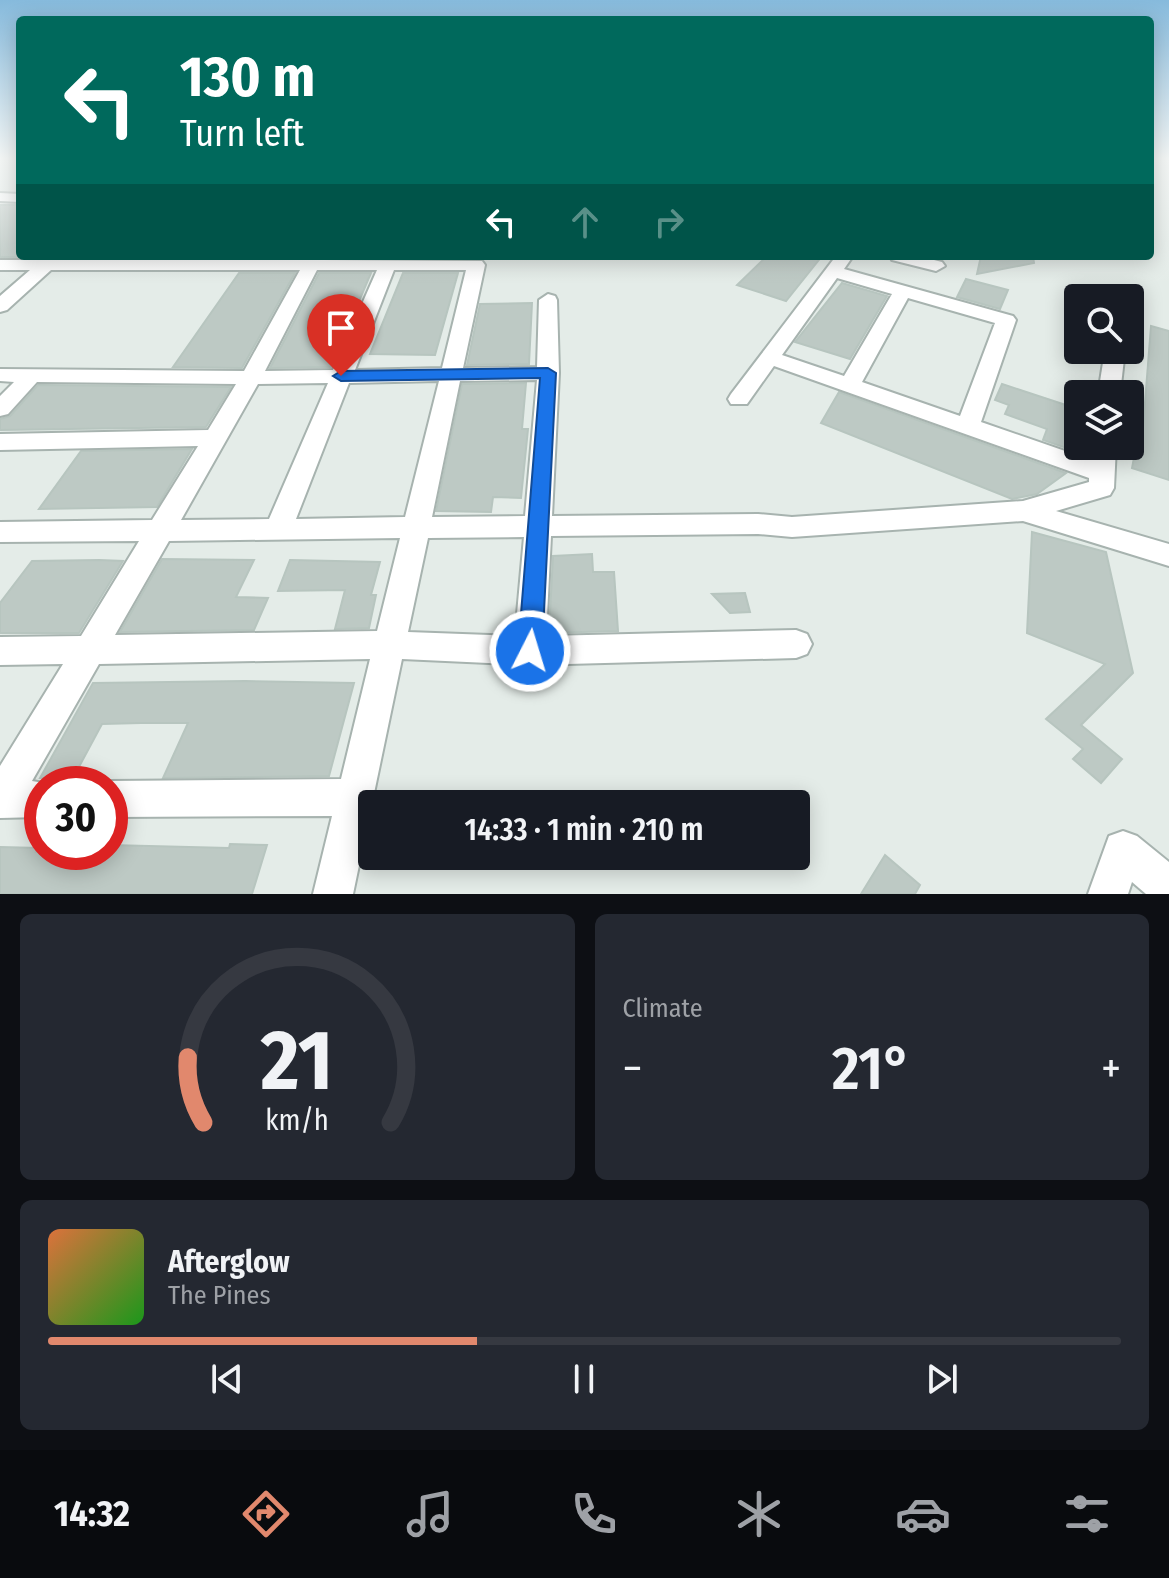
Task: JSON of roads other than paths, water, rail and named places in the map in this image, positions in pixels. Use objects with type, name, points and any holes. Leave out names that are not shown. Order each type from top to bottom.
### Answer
[{"type":"street","points":[[913,260],[936,266]]},
{"type":"street","points":[[0,293],[44,261]]},
{"type":"street","points":[[0,306],[44,261]]},
{"type":"street","points":[[0,265],[44,261],[314,261],[387,266],[476,265],[333,894]]},
{"type":"street","points":[[0,799],[251,378],[314,261]]},
{"type":"street","points":[[739,399],[840,264],[903,291],[1006,320],[968,426]]},
{"type":"street","points":[[278,529],[387,266]]},
{"type":"street","points":[[849,385],[903,291]]},
{"type":"street","points":[[530,651],[548,373],[548,300]]},
{"type":"street","points":[[770,358],[1102,473]]},
{"type":"street","points":[[0,375],[251,378],[548,373]]},
{"type":"street","points":[[0,409],[31,376]]},
{"type":"street","points":[[0,442],[215,438]]},
{"type":"street","points":[[0,532],[758,524],[792,527],[1023,511],[1101,488],[1103,460]]},
{"type":"street","points":[[1023,511],[1169,555]]},
{"type":"street","points":[[0,651],[389,645],[530,651],[796,644]]},
{"type":"street","points":[[128,799],[355,797]]},
{"type":"street","points":[[0,799],[24,799]]},
{"type":"street","points":[[1108,894],[1123,850],[1169,887]]}]
